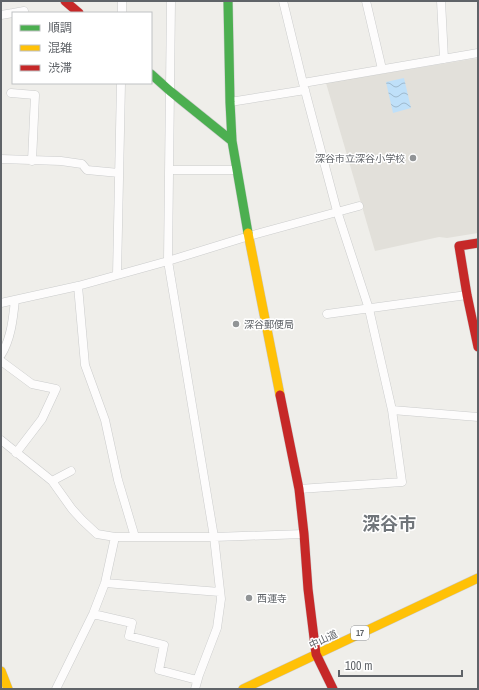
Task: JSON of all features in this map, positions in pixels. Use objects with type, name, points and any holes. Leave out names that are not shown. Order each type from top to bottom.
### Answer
[{"type":"main road","points":[[65,1],[78,12]]},
{"type":"main road","points":[[228,1],[232,141],[249,236],[299,489],[308,589],[316,654],[334,689]]},
{"type":"main road","points":[[152,75],[232,141]]},
{"type":"main road","points":[[478,243],[459,246],[478,347]]},
{"type":"main road","name":"中山道","points":[[243,689],[478,578]]},
{"type":"main road","points":[[1,671],[8,689]]},
{"type":"street","points":[[122,1],[122,12]]},
{"type":"street","points":[[171,1],[168,261],[214,537],[221,599],[217,628],[195,689]]},
{"type":"street","points":[[283,1],[337,211],[369,309],[392,410],[402,482],[299,489]]},
{"type":"street","points":[[366,1],[382,69]]},
{"type":"street","points":[[441,1],[444,59]]},
{"type":"street","points":[[18,12],[24,11]]},
{"type":"street","points":[[1,15],[12,13]]},
{"type":"street","points":[[230,102],[382,69],[478,53]]},
{"type":"street","points":[[117,275],[121,84]]},
{"type":"street","points":[[11,93],[35,95],[32,160]]},
{"type":"street","points":[[1,159],[61,161],[82,164],[87,170],[119,173]]},
{"type":"street","points":[[169,170],[237,170]]},
{"type":"street","points":[[1,303],[78,286],[358,206]]},
{"type":"street","points":[[78,286],[86,365],[105,420],[118,480],[135,537]]},
{"type":"street","points":[[327,314],[467,295]]},
{"type":"street","points":[[1,355],[13,321],[15,300]]},
{"type":"street","points":[[1,361],[32,384],[56,390],[42,419],[16,453]]},
{"type":"street","points":[[392,410],[478,417]]},
{"type":"street","points":[[1,440],[52,481],[72,509],[97,534],[115,538],[304,534]]},
{"type":"street","points":[[52,481],[71,471]]},
{"type":"street","points":[[56,689],[94,614],[105,583],[115,538]]},
{"type":"street","points":[[105,583],[220,592]]},
{"type":"street","points":[[94,614],[132,623],[129,636],[164,645],[159,670],[197,680]]},
{"type":"shaded area","name":"深谷市立深谷小学校","points":[[478,58],[478,233],[447,238],[439,237],[375,251],[326,83]]},
{"type":"water","points":[[404,78],[411,108],[393,113],[386,82]]},
{"type":"traffic: fast","points":[[228,1],[232,141],[248,233]]},
{"type":"traffic: fast","points":[[152,75],[232,141]]},
{"type":"traffic: slow","points":[[248,233],[280,395]]},
{"type":"traffic: slow","points":[[243,689],[478,578]]},
{"type":"traffic: slow","points":[[1,671],[8,689]]},
{"type":"traffic: jam","points":[[65,1],[78,12]]},
{"type":"traffic: jam","points":[[478,243],[459,246],[478,347]]},
{"type":"traffic: jam","points":[[280,395],[299,489],[308,589],[316,654],[333,689]]},
{"type":"place","name":"深谷市立深谷小学校","points":[[413,158]]},
{"type":"place","name":"深谷郵便局","points":[[236,324]]},
{"type":"place","name":"西運寺","points":[[249,598]]},
{"type":"district","name":"深谷市","points":[[389,524]]}]
